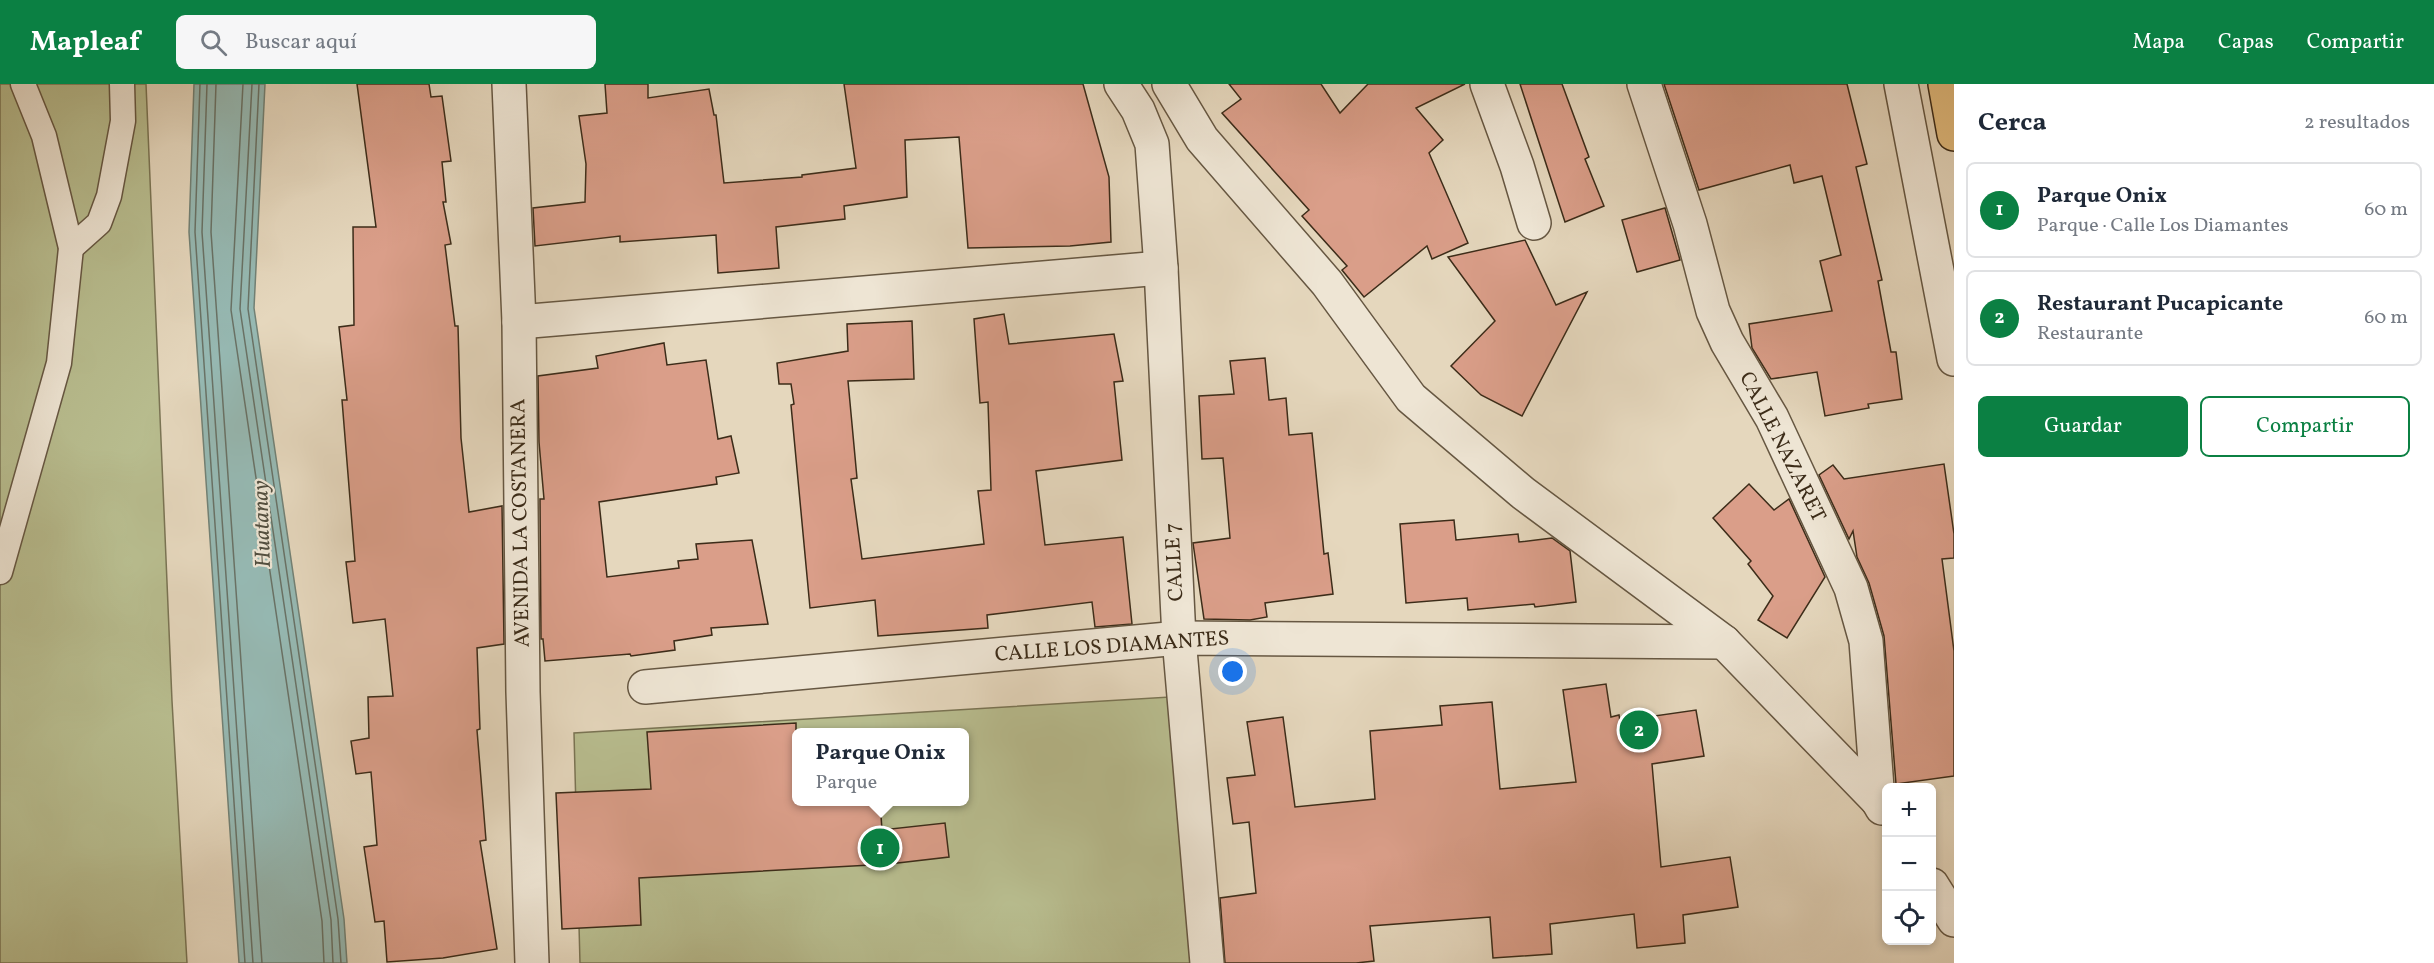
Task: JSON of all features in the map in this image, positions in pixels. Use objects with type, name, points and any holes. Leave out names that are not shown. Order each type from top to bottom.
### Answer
[{"type":"highway","points":[[1945,84],[1954,134]]},
{"type":"street","name":"AVENIDA LA COSTANERA","points":[[509,84],[519,322],[523,692],[532,963]]},
{"type":"street","name":"CALLE 7","points":[[1121,84],[1138,110],[1152,144],[1161,268],[1179,638],[1207,963]]},
{"type":"street","points":[[1169,84],[1202,139],[1327,283],[1411,398],[1523,493],[1724,642],[1882,808]]},
{"type":"street","points":[[1486,84],[1517,166],[1534,223]]},
{"type":"street","name":"CALLE NAZARET","points":[[1644,84],[1690,224],[1713,311],[1727,342],[1772,418],[1851,588],[1866,641],[1882,808]]},
{"type":"street","points":[[1901,84],[1954,359]]},
{"type":"street","points":[[519,322],[1161,268]]},
{"type":"street","name":"CALLE LOS DIAMANTES","points":[[645,687],[1179,638],[1724,642]]},
{"type":"street","points":[[1936,891],[1954,920]]},
{"type":"lane","points":[[0,572],[59,363],[71,248],[44,136],[23,84]]},
{"type":"lane","points":[[71,248],[99,222],[109,196],[123,121],[122,84]]},
{"type":"green space","points":[[0,84],[146,84],[172,701],[187,963],[0,963]]},
{"type":"green space","points":[[1170,697],[1191,963],[580,963],[574,733]]},
{"type":"water","name":"Huatanay","points":[[194,84],[265,84],[254,308],[344,919],[347,963],[239,963],[189,232]]},
{"type":"building","points":[[357,84],[429,84],[431,97],[442,96],[451,161],[442,162],[446,202],[443,202],[451,244],[445,245],[455,326],[458,326],[461,438],[469,512],[502,506],[504,644],[477,648],[480,729],[477,730],[486,840],[480,841],[497,949],[443,958],[387,962],[384,921],[375,922],[364,847],[377,845],[371,772],[356,774],[351,741],[369,738],[368,697],[393,696],[385,619],[353,623],[346,562],[355,561],[342,400],[347,400],[339,327],[354,325],[353,227],[376,227]]},
{"type":"building","points":[[605,84],[648,84],[648,98],[709,89],[714,115],[716,115],[724,183],[802,177],[802,175],[856,168],[844,84],[1083,84],[1109,177],[1111,242],[1070,246],[968,248],[959,137],[905,140],[907,197],[844,206],[845,219],[776,227],[779,268],[718,273],[716,235],[620,242],[620,236],[535,246],[533,208],[585,202],[586,164],[579,116],[607,113]]},
{"type":"building","points":[[1229,84],[1321,84],[1340,113],[1368,84],[1465,84],[1416,108],[1443,140],[1429,153],[1468,243],[1432,259],[1427,246],[1364,297],[1342,270],[1347,266],[1302,216],[1309,210],[1222,113],[1241,99]]},
{"type":"building","points":[[1520,84],[1562,84],[1589,157],[1585,159],[1604,206],[1565,222]]},
{"type":"building","points":[[1664,84],[1847,84],[1867,164],[1856,167],[1882,280],[1878,281],[1891,352],[1896,352],[1902,399],[1868,404],[1869,408],[1825,416],[1817,372],[1771,379],[1752,348],[1749,324],[1832,311],[1820,261],[1841,255],[1822,176],[1794,183],[1790,165],[1699,190]]},
{"type":"building","points":[[1665,208],[1680,260],[1637,272],[1622,220]]},
{"type":"building","points":[[1525,240],[1556,305],[1587,292],[1522,416],[1481,395],[1451,366],[1495,321],[1448,257]]},
{"type":"building","points":[[1004,314],[1009,344],[1114,334],[1123,381],[1114,382],[1122,460],[1036,471],[1045,545],[1123,537],[1132,624],[1095,627],[1092,602],[987,615],[988,628],[878,636],[875,600],[810,608],[791,405],[794,404],[791,384],[779,384],[777,363],[848,351],[847,324],[912,321],[914,379],[848,381],[857,478],[851,479],[862,559],[984,544],[978,491],[991,490],[988,402],[980,403],[974,319]]},
{"type":"building","points":[[664,343],[667,365],[706,360],[718,439],[731,436],[739,473],[716,477],[717,484],[599,502],[607,577],[679,568],[678,561],[698,559],[696,544],[752,540],[768,624],[711,628],[712,635],[674,641],[675,650],[631,656],[630,654],[545,661],[543,639],[541,639],[540,499],[544,499],[539,442],[538,376],[598,368],[596,356]]},
{"type":"building","points":[[1265,358],[1269,400],[1286,398],[1289,435],[1312,433],[1324,554],[1328,553],[1333,594],[1265,603],[1267,617],[1250,620],[1204,619],[1193,543],[1230,538],[1223,458],[1202,459],[1199,396],[1234,394],[1230,361]]},
{"type":"building","points":[[1944,464],[1954,534],[1954,558],[1942,559],[1954,651],[1954,776],[1896,783],[1884,636],[1869,583],[1857,557],[1853,531],[1849,539],[1819,475],[1833,465],[1844,479]]},
{"type":"building","points":[[1749,484],[1774,510],[1789,499],[1825,577],[1787,638],[1758,620],[1773,596],[1748,564],[1751,561],[1713,518]]},
{"type":"building","points":[[1454,520],[1456,540],[1518,534],[1519,542],[1552,538],[1570,551],[1576,602],[1535,607],[1534,604],[1468,610],[1467,598],[1406,603],[1400,524]]},
{"type":"building","points":[[1606,684],[1611,717],[1619,715],[1620,721],[1696,710],[1704,756],[1652,764],[1661,867],[1730,857],[1738,907],[1683,915],[1685,943],[1637,948],[1634,914],[1550,924],[1552,954],[1493,958],[1490,917],[1370,926],[1374,961],[1225,963],[1220,898],[1256,893],[1249,822],[1233,824],[1227,778],[1255,775],[1247,722],[1283,717],[1295,807],[1375,799],[1370,731],[1442,725],[1440,706],[1492,702],[1500,789],[1576,782],[1563,690]]},
{"type":"building","points":[[796,723],[796,728],[792,728],[792,806],[880,806],[882,830],[945,823],[949,857],[889,864],[639,878],[641,925],[562,929],[556,793],[651,789],[647,732]]},
{"type":"place","name":"Restaurant Pucapicante","points":[[1639,730]]},
{"type":"place","name":"Parque Onix","points":[[880,848]]}]
